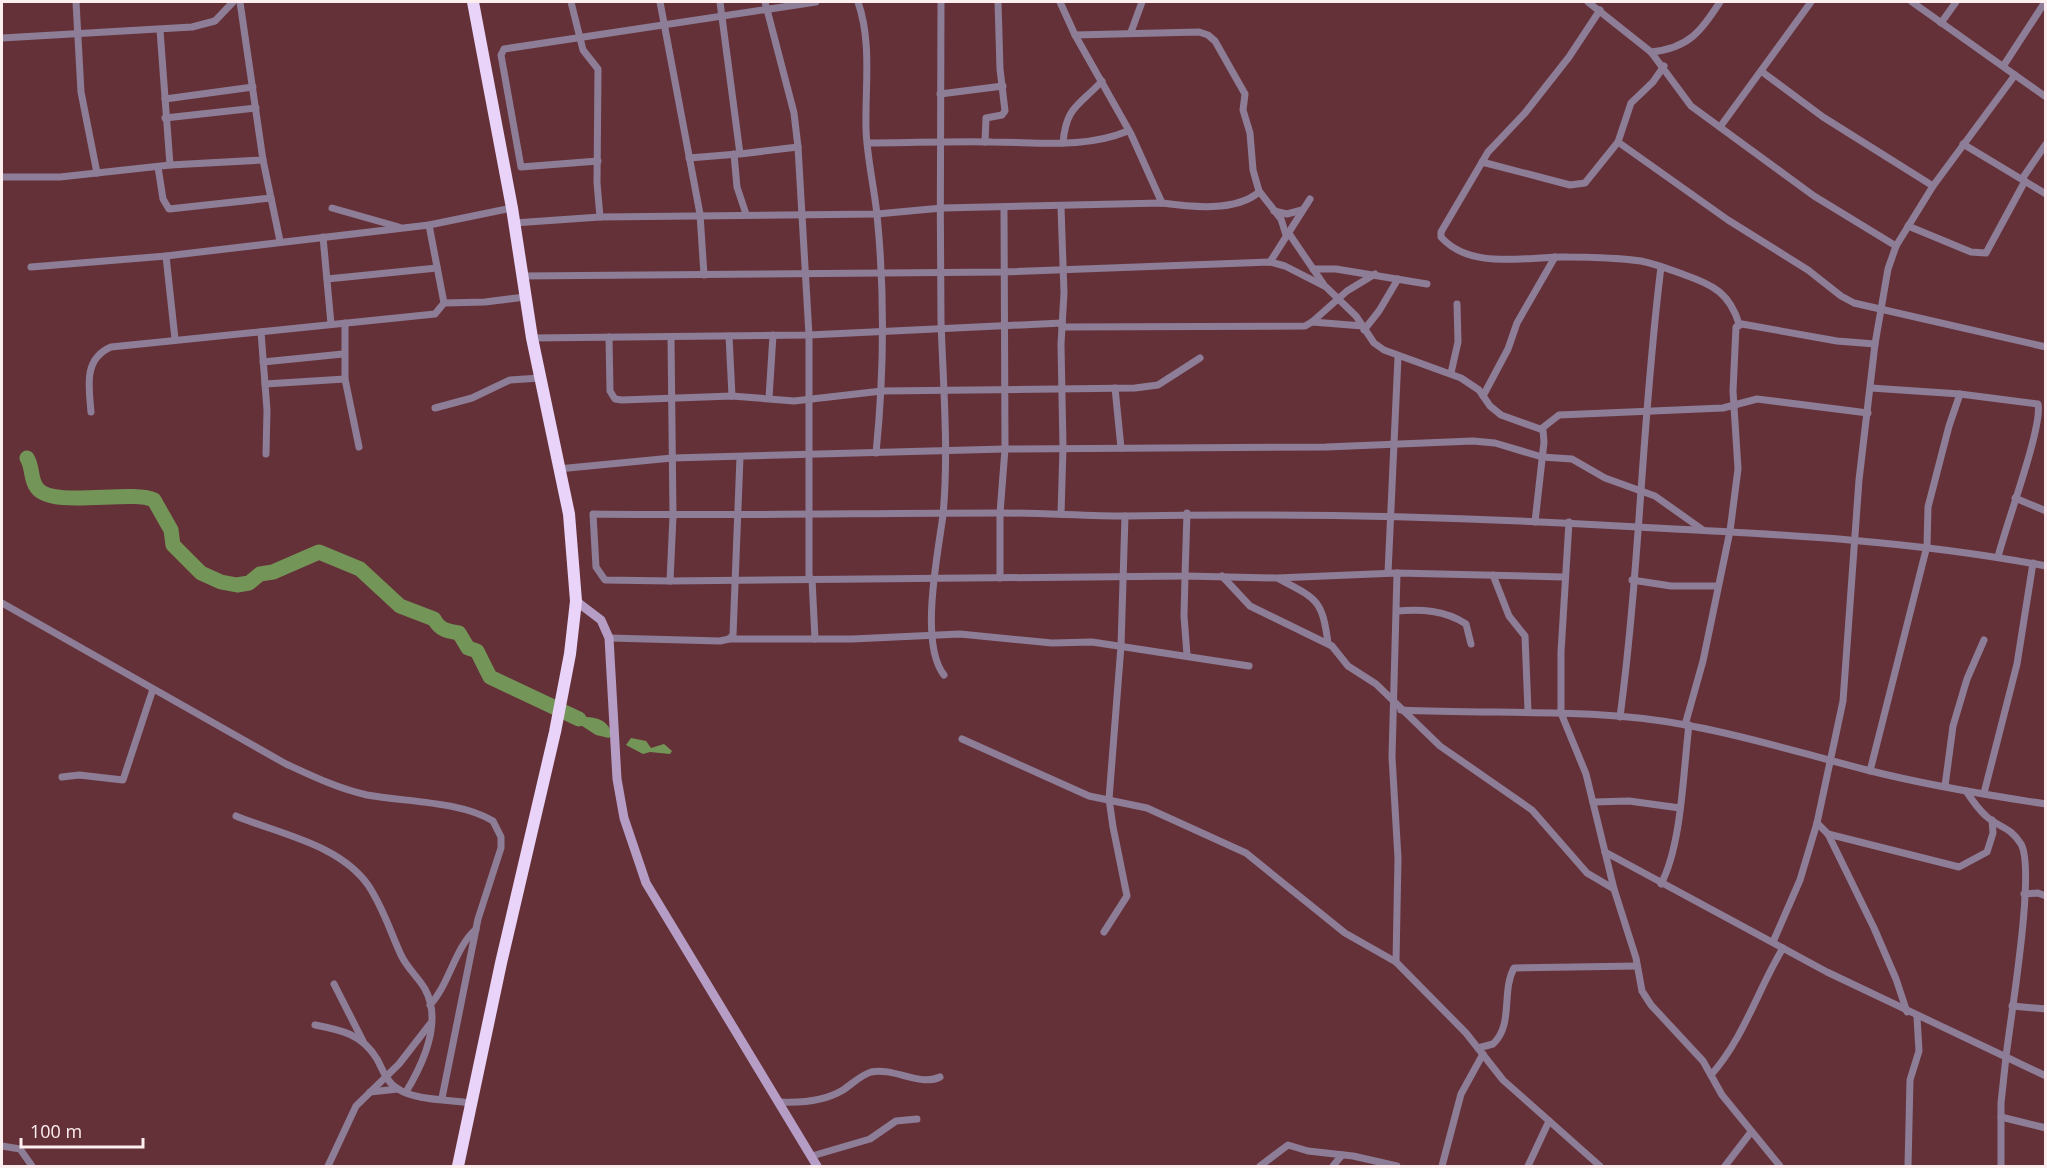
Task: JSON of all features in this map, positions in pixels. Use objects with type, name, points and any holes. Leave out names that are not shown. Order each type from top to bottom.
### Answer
[{"type":"highway","points":[[458,1167],[470,1103],[566,681],[576,601],[569,514],[532,338],[512,208],[473,2]]},
{"type":"main road","points":[[576,601],[601,620],[609,638],[617,779],[624,818],[635,853],[660,908],[780,1102],[817,1167]]},
{"type":"street","points":[[76,2],[81,92],[97,173]]},
{"type":"street","points":[[2,38],[160,30],[208,24],[221,16],[233,2]]},
{"type":"street","points":[[240,2],[263,160],[280,241]]},
{"type":"street","points":[[572,2],[583,50],[598,69],[600,217]]},
{"type":"street","points":[[660,2],[700,214],[704,275]]},
{"type":"street","points":[[720,2],[737,154],[737,187],[746,214]]},
{"type":"street","points":[[598,161],[521,166],[501,55],[504,48],[665,26],[765,6],[816,2]]},
{"type":"street","points":[[858,2],[864,22],[868,143],[877,214],[881,273],[882,391],[876,453]]},
{"type":"street","points":[[941,2],[941,272],[943,390],[947,450],[942,515],[933,578],[933,635],[939,668],[944,675]]},
{"type":"street","points":[[985,142],[986,118],[1002,115],[1005,111],[998,2]]},
{"type":"street","points":[[1060,2],[1128,131],[1162,203]]},
{"type":"street","points":[[1131,32],[1142,2]]},
{"type":"street","points":[[1588,2],[1652,52],[1664,66],[1684,99],[1720,128],[1814,196],[1896,246]]},
{"type":"street","points":[[1652,52],[1680,47],[1693,37],[1720,2]]},
{"type":"street","points":[[1720,128],[1811,2]]},
{"type":"street","points":[[1912,2],[2004,65],[2046,97]]},
{"type":"street","points":[[1941,23],[1956,2]]},
{"type":"street","points":[[2004,65],[2045,2]]},
{"type":"street","points":[[765,6],[794,113],[798,147],[809,335],[807,516],[815,639]]},
{"type":"street","points":[[1600,10],[1569,57],[1482,162],[1440,237],[1453,248],[1472,255],[1522,259],[1555,257],[1641,261],[1699,279],[1715,288],[1731,302],[1739,324]]},
{"type":"street","points":[[160,30],[170,165]]},
{"type":"street","points":[[1075,34],[1198,32],[1208,35],[1215,41],[1245,94],[1243,110],[1250,132],[1253,170],[1259,192],[1281,219],[1287,234],[1326,287],[1364,328],[1374,344],[1398,357],[1451,373],[1474,386],[1501,415],[1540,429],[1544,435],[1535,522]]},
{"type":"street","points":[[1482,162],[1580,185],[1590,180],[1618,142],[1631,103],[1653,82],[1664,66]]},
{"type":"street","points":[[1761,71],[1823,117],[1933,186]]},
{"type":"street","points":[[1773,942],[1800,880],[1817,823],[1843,701],[1854,538],[1875,344],[1888,269],[1896,246],[1933,186],[1962,144],[2016,75]]},
{"type":"street","points":[[1063,143],[1064,124],[1070,112],[1102,81]]},
{"type":"street","points":[[940,94],[1003,86]]},
{"type":"street","points":[[165,99],[253,87]]},
{"type":"street","points":[[165,118],[256,108]]},
{"type":"street","points":[[868,143],[1093,142],[1128,131]]},
{"type":"street","points":[[1618,142],[1728,220],[1808,270],[1840,296],[1881,311],[2046,347]]},
{"type":"street","points":[[1962,144],[2046,194]]},
{"type":"street","points":[[1908,226],[1971,252],[1986,253],[2024,180],[2046,144]]},
{"type":"street","points":[[689,158],[798,147]]},
{"type":"street","points":[[2,177],[51,178],[170,165],[263,160]]},
{"type":"street","points":[[158,167],[163,200],[169,209],[271,198]]},
{"type":"street","points":[[1251,200],[1259,192]]},
{"type":"street","points":[[1270,262],[1310,199]]},
{"type":"street","points":[[514,223],[600,217],[700,214],[877,214],[942,208],[1162,203],[1193,207],[1251,200],[1287,214],[1302,210]]},
{"type":"street","points":[[1061,207],[1064,448],[1061,514]]},
{"type":"street","points":[[332,208],[402,228]]},
{"type":"street","points":[[31,267],[166,256],[429,225],[512,208]]},
{"type":"street","points":[[1000,578],[1000,513],[1005,449],[1006,390],[1004,208]]},
{"type":"street","points":[[91,412],[89,374],[92,364],[100,354],[123,345],[427,316],[440,311],[444,303],[429,225]]},
{"type":"street","points":[[323,237],[331,324]]},
{"type":"street","points":[[166,256],[175,339]]},
{"type":"street","points":[[1483,396],[1508,350],[1517,323],[1555,257]]},
{"type":"street","points":[[522,276],[1003,272],[1270,262],[1285,266],[1326,287]]},
{"type":"street","points":[[1620,717],[1630,645],[1632,580],[1661,267]]},
{"type":"street","points":[[327,279],[437,268]]},
{"type":"street","points":[[1313,269],[1336,269],[1375,274],[1427,284]]},
{"type":"street","points":[[1312,322],[1351,288],[1375,274]]},
{"type":"street","points":[[1364,328],[1380,311],[1398,279]]},
{"type":"street","points":[[444,303],[485,302],[525,297]]},
{"type":"street","points":[[1451,373],[1458,342],[1458,304]]},
{"type":"street","points":[[532,338],[883,333],[1004,325],[1287,327],[1312,322],[1364,328]]},
{"type":"street","points":[[345,323],[345,379],[359,447]]},
{"type":"street","points":[[1739,324],[1837,341],[1875,344]]},
{"type":"street","points":[[1661,884],[1669,866],[1680,808],[1687,725],[1730,531],[1738,469],[1734,405],[1734,330],[1739,324]]},
{"type":"street","points":[[261,333],[265,384],[266,454]]},
{"type":"street","points":[[769,398],[773,335]]},
{"type":"street","points":[[729,336],[732,396]]},
{"type":"street","points":[[609,337],[611,396],[622,400],[732,396],[794,401],[882,391],[1062,391],[1115,388],[1158,384],[1200,358]]},
{"type":"street","points":[[670,581],[674,516],[671,337]]},
{"type":"street","points":[[263,362],[344,354]]},
{"type":"street","points":[[1388,573],[1392,443],[1398,357]]},
{"type":"street","points":[[435,408],[472,398],[510,380],[540,378]]},
{"type":"street","points":[[265,384],[345,379]]},
{"type":"street","points":[[1115,388],[1120,448]]},
{"type":"street","points":[[1871,388],[1960,394],[2031,402],[2039,406],[1998,557]]},
{"type":"street","points":[[1870,771],[1927,546],[1928,507],[1949,426],[1960,394]]},
{"type":"street","points":[[1540,429],[1559,415],[1723,408],[1746,401],[1773,399],[1868,413]]},
{"type":"street","points":[[558,469],[672,458],[1064,448],[1326,447],[1473,441],[1495,443],[1542,457],[1572,459],[1605,478],[1642,489],[1703,530]]},
{"type":"street","points":[[729,639],[733,635],[740,457]]},
{"type":"street","points":[[2015,498],[2046,511]]},
{"type":"street","points":[[1564,577],[1388,573],[1277,578],[1185,576],[605,580],[596,567],[593,514],[807,516],[1000,513],[1125,516],[1187,513],[1391,516],[1569,522],[1854,538],[1927,546],[2046,566]]},
{"type":"street","points":[[1187,513],[1184,616],[1187,655]]},
{"type":"street","points":[[1104,932],[1127,896],[1109,799],[1121,646],[1125,516]]},
{"type":"street","points":[[1569,522],[1559,686],[1561,713],[1586,774],[1642,991],[1651,1005],[1689,1044],[1722,1095],[1780,1167]]},
{"type":"street","points":[[1984,793],[2017,664],[2033,563]]},
{"type":"street","points":[[1396,962],[1398,858],[1393,775],[1392,702],[1397,573]]},
{"type":"street","points":[[1493,575],[1509,616],[1525,636],[1528,711]]},
{"type":"street","points":[[1222,576],[1250,606],[1328,643],[1348,666],[1376,684],[1392,702],[1459,761],[1522,801],[1587,873],[1614,889]]},
{"type":"street","points":[[1277,578],[1303,591],[1319,604],[1328,643]]},
{"type":"street","points":[[1632,580],[1671,586],[1718,586]]},
{"type":"street","points":[[2,603],[286,764],[326,782],[365,795],[470,812],[493,821],[501,837],[501,848],[476,929],[442,1098]]},
{"type":"street","points":[[1397,611],[1413,609],[1449,615],[1466,624],[1471,644]]},
{"type":"street","points":[[609,638],[815,639],[960,634],[1121,646],[1249,666]]},
{"type":"street","points":[[1945,786],[1953,726],[1967,679],[1984,640]]},
{"type":"street","points":[[62,777],[79,775],[123,780],[153,689]]},
{"type":"street","points":[[1401,710],[1528,711],[1620,717],[1687,725],[1790,748],[1870,771],[1966,791],[2046,804]]},
{"type":"street","points":[[962,739],[1089,796],[1147,808],[1238,848],[1345,933],[1396,962],[1447,1012],[1503,1080],[1600,1167]]},
{"type":"street","points":[[1966,791],[1992,820],[2010,830],[2023,849],[2024,894],[2020,952],[2006,1057],[2001,1117],[2001,1167]]},
{"type":"street","points":[[1593,802],[1629,801],[1680,808]]},
{"type":"street","points":[[236,816],[315,846],[359,875],[380,907],[401,956],[425,989],[430,1005],[429,1043],[417,1072],[402,1091]]},
{"type":"street","points":[[1828,834],[1959,867],[1987,852],[1993,833],[1992,820]]},
{"type":"street","points":[[1817,823],[1828,834],[1874,928],[1896,978],[1907,1012]]},
{"type":"street","points":[[1605,852],[1661,884],[1907,1012],[2046,1076]]},
{"type":"street","points":[[2024,894],[2038,893],[2046,896]]},
{"type":"street","points":[[430,1005],[438,996],[465,941],[476,929]]},
{"type":"street","points":[[1711,1075],[1730,1052],[1763,981],[1783,948]]},
{"type":"street","points":[[1442,1167],[1461,1094],[1480,1051],[1493,1044],[1504,1025],[1508,990],[1514,968],[1636,966]]},
{"type":"street","points":[[334,984],[363,1041],[386,1077],[402,1091]]},
{"type":"street","points":[[2012,1006],[2046,1008]]},
{"type":"street","points":[[1908,1167],[1910,1080],[1919,1051],[1917,1017]]},
{"type":"street","points":[[328,1167],[350,1115],[409,1052],[431,1022]]},
{"type":"street","points":[[315,1025],[341,1030],[363,1041]]},
{"type":"street","points":[[780,1102],[829,1097],[869,1073],[888,1072],[927,1081],[940,1077]]},
{"type":"street","points":[[370,1092],[402,1091],[470,1103]]},
{"type":"street","points":[[2001,1117],[2046,1128]]},
{"type":"street","points":[[812,1156],[870,1139],[896,1121],[917,1119]]},
{"type":"street","points":[[1528,1167],[1549,1121]]},
{"type":"street","points":[[1725,1167],[1751,1132]]},
{"type":"street","points":[[1260,1167],[1288,1145],[1308,1151],[1342,1155],[1397,1167]]},
{"type":"street","points":[[2,1146],[20,1149],[32,1167]]},
{"type":"street","points":[[1333,1167],[1342,1155]]},
{"type":"shaded area","points":[[582,717],[604,722],[612,734],[609,738],[596,735],[576,722]]},
{"type":"shaded area","points":[[631,738],[646,741],[651,748],[664,744],[672,751],[670,754],[650,752],[643,754],[626,745]]},
{"type":"waterway","points":[[27,458],[35,484],[45,494],[75,498],[129,496],[154,500],[171,530],[173,545],[201,573],[221,582],[237,585],[249,583],[260,574],[273,572],[319,552],[360,569],[400,606],[434,619],[444,629],[459,633],[468,648],[477,651],[490,677],[579,719]]}]
